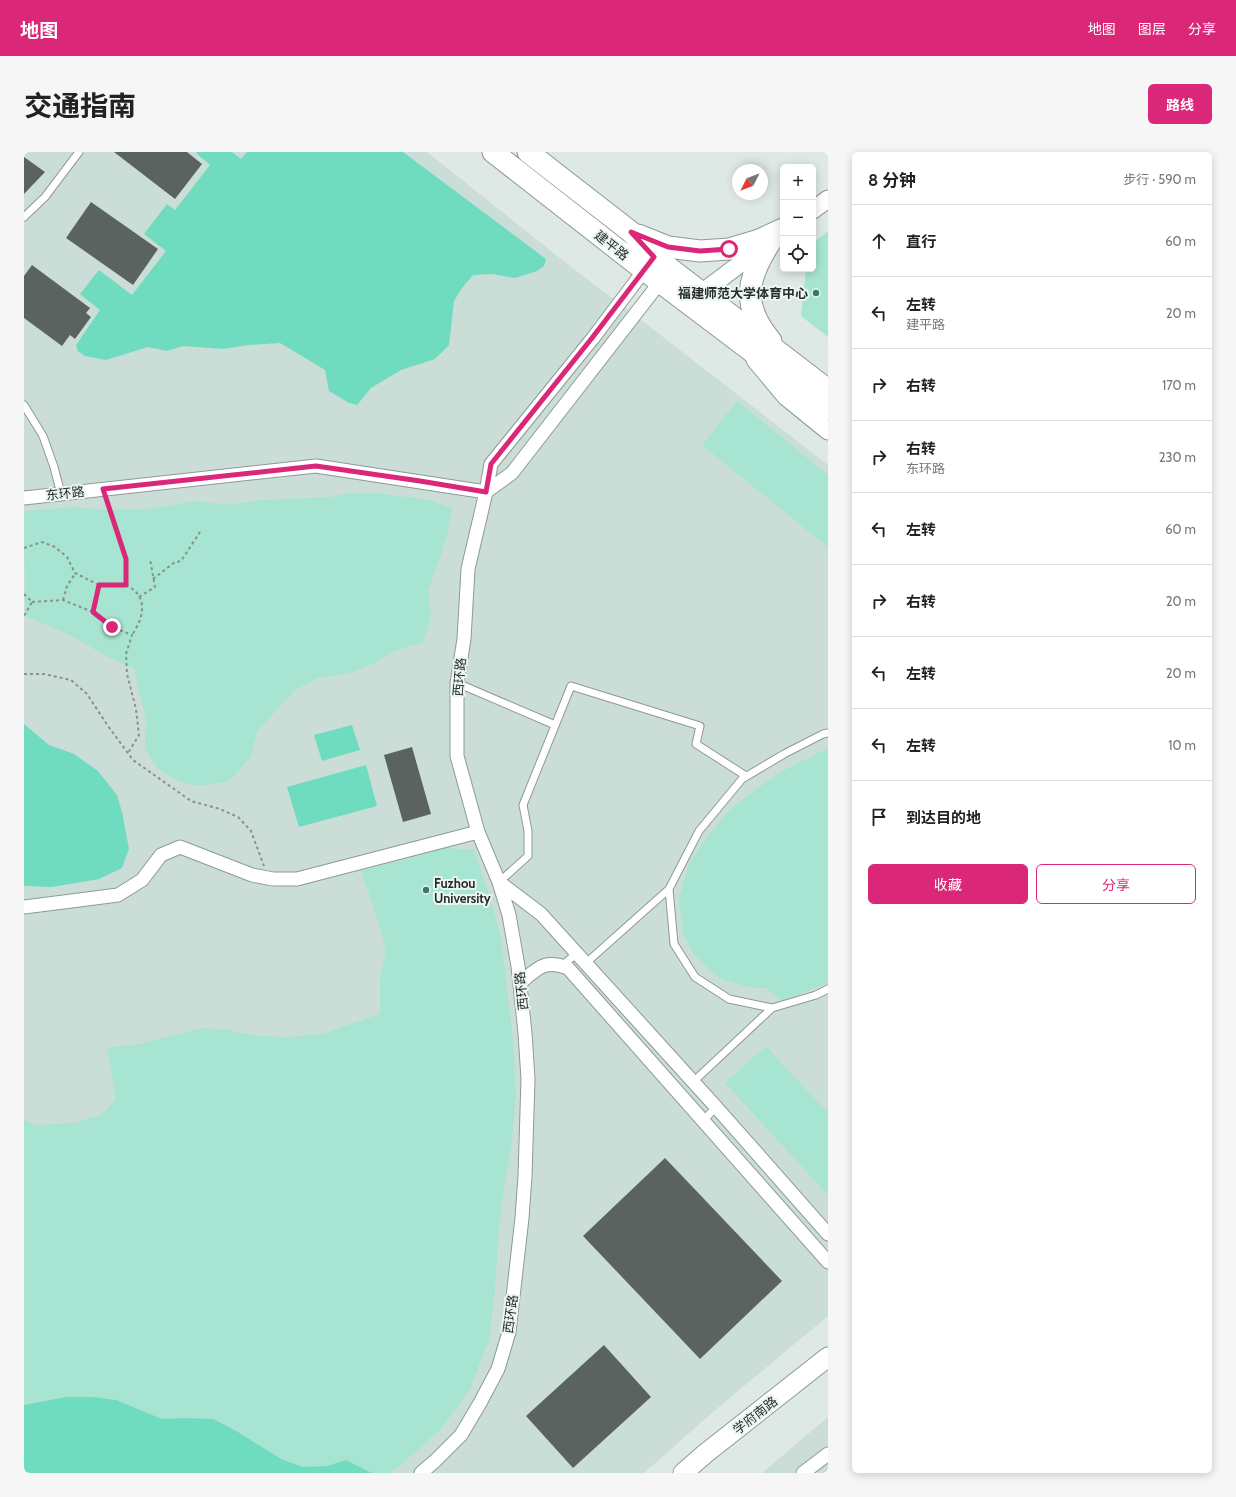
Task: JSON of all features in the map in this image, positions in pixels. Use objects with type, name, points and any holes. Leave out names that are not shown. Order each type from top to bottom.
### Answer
[{"type":"main road","name":"建平路","points":[[493,152],[694,298],[782,355],[828,390]]},
{"type":"main road","name":"建平路","points":[[528,152],[631,232],[657,270]]},
{"type":"main road","points":[[631,232],[668,247],[700,251],[729,249],[779,234]]},
{"type":"main road","points":[[779,234],[759,260],[752,278],[750,295],[754,314],[763,332],[782,355]]},
{"type":"main road","name":"建平路","points":[[694,298],[741,343],[828,409]]},
{"type":"main road","name":"学府南路","points":[[683,1473],[706,1453],[828,1357]]},
{"type":"main road","name":"学府南路","points":[[702,1473],[828,1373]]},
{"type":"street","points":[[816,208],[828,199]]},
{"type":"street","points":[[694,298],[779,234]]},
{"type":"street","name":"西环路","points":[[421,1473],[436,1461],[461,1435],[498,1369],[509,1332],[522,1218],[527,1108],[527,1064],[520,983],[509,915],[499,882],[478,832],[457,756],[457,683],[464,639],[468,569],[491,464],[592,338],[657,270]]},
{"type":"street","points":[[486,492],[512,473],[657,270]]},
{"type":"street","points":[[741,343],[786,397],[828,431]]},
{"type":"street","name":"东环路","points":[[24,498],[316,466],[486,492]]},
{"type":"street","points":[[24,907],[118,895],[142,880],[161,855],[180,847],[252,875],[268,878],[298,879],[478,832]]},
{"type":"street","points":[[499,882],[541,914],[716,1107],[828,1234]]},
{"type":"street","points":[[520,983],[540,966],[556,964],[568,968],[828,1262]]},
{"type":"street","points":[[803,1473],[828,1454]]},
{"type":"lane","points":[[24,217],[45,197],[79,152]]},
{"type":"lane","points":[[24,405],[43,436],[62,494]]},
{"type":"lane","points":[[457,683],[555,725]]},
{"type":"lane","points":[[499,882],[528,856],[528,831],[523,806],[571,686],[700,726],[696,744],[746,776]]},
{"type":"lane","points":[[586,963],[669,889],[699,831],[742,779],[784,754],[823,734],[828,733]]},
{"type":"lane","points":[[669,889],[674,944],[695,977],[729,999],[772,1008]]},
{"type":"lane","points":[[562,966],[577,953]]},
{"type":"lane","points":[[693,1082],[772,1008],[816,995],[828,989]]},
{"type":"lane","points":[[703,1121],[716,1107]]},
{"type":"path","points":[[103,489],[126,559],[126,585]]},
{"type":"path","points":[[154,579],[175,562],[181,561],[200,532]]},
{"type":"path","points":[[24,548],[42,542],[55,547],[68,557],[75,573],[99,585],[126,585],[136,592],[139,597],[142,604],[139,623],[132,635],[126,654],[127,674],[136,709],[139,735],[128,753]]},
{"type":"path","points":[[139,597],[155,587],[150,559]]},
{"type":"path","points":[[63,600],[67,586],[75,573]]},
{"type":"path","points":[[93,612],[99,585]]},
{"type":"path","points":[[24,594],[32,602],[63,600],[93,612],[112,627],[132,635]]},
{"type":"path","points":[[24,616],[32,602]]},
{"type":"path","points":[[24,674],[44,674],[71,680],[87,694],[133,760],[191,801],[220,809],[238,817],[251,831],[263,860],[268,878]]},
{"type":"shaded area","name":"Fuzhou University","points":[[24,152],[427,152],[566,263],[828,465],[828,1316],[714,1411],[644,1473],[24,1473]]},
{"type":"shaded area","points":[[232,152],[241,159],[247,152],[403,152],[546,259],[544,266],[537,271],[515,278],[492,274],[473,275],[462,288],[454,301],[449,345],[435,359],[401,370],[371,388],[357,405],[349,403],[329,391],[325,370],[280,343],[249,345],[223,349],[183,346],[167,351],[148,347],[106,360],[85,356],[78,351],[76,345],[100,310],[80,294],[99,270],[132,295],[166,251],[144,234],[167,204],[175,210],[210,165],[196,153]]},
{"type":"shaded area","name":"福建师范大学体育中心","points":[[828,231],[828,337],[801,316],[806,272],[816,272],[816,241]]},
{"type":"shaded area","points":[[737,401],[828,475],[828,547],[702,445]]},
{"type":"shaded area","points":[[350,493],[385,494],[429,500],[452,508],[448,534],[428,592],[431,617],[423,643],[394,651],[373,664],[349,673],[318,678],[295,690],[258,730],[250,758],[229,781],[202,786],[179,782],[158,769],[145,749],[146,721],[134,668],[108,657],[64,632],[25,616],[24,511],[73,507],[108,510],[147,509],[195,501],[225,505],[262,500],[330,497]]},
{"type":"shaded area","points":[[24,724],[49,745],[74,754],[98,771],[117,795],[129,849],[122,868],[99,879],[52,887],[24,886]]},
{"type":"shaded area","points":[[352,725],[360,750],[322,761],[314,735]]},
{"type":"shaded area","points":[[828,748],[828,983],[782,1001],[766,988],[747,987],[719,978],[693,954],[683,933],[679,899],[690,862],[706,838],[731,809],[756,789],[786,769]]},
{"type":"shaded area","points":[[366,765],[377,806],[299,827],[287,787]]},
{"type":"shaded area","points":[[445,848],[474,850],[488,890],[501,938],[513,1040],[516,1098],[511,1148],[503,1196],[498,1241],[495,1291],[489,1340],[470,1389],[441,1429],[391,1473],[372,1473],[346,1460],[327,1466],[303,1467],[283,1460],[242,1434],[185,1418],[162,1419],[139,1409],[66,1397],[24,1405],[24,1120],[36,1125],[72,1123],[101,1115],[116,1099],[107,1048],[139,1044],[204,1028],[228,1030],[256,1036],[290,1037],[324,1033],[380,1014],[380,981],[386,948],[361,871]]},
{"type":"shaded area","points":[[766,1046],[825,1110],[828,1108],[828,1195],[725,1083]]},
{"type":"shaded area","points":[[66,1397],[92,1397],[116,1400],[162,1419],[213,1419],[238,1432],[283,1460],[303,1467],[327,1466],[346,1460],[372,1473],[24,1473],[24,1405]]},
{"type":"shaded area","points":[[828,1417],[828,1473],[762,1473],[808,1434]]},
{"type":"building","points":[[114,152],[187,152],[202,164],[175,199]]},
{"type":"building","points":[[24,157],[45,172],[24,194]]},
{"type":"building","points":[[91,202],[158,249],[133,285],[66,238]]},
{"type":"building","points":[[32,265],[90,308],[86,313],[91,317],[75,339],[70,335],[62,346],[24,318],[24,276]]},
{"type":"building","points":[[412,747],[431,814],[403,822],[384,755]]},
{"type":"building","points":[[665,1158],[782,1281],[700,1359],[583,1236]]},
{"type":"building","points":[[604,1345],[651,1397],[573,1468],[526,1416]]},
{"type":"place","name":"福建师范大学体育中心","points":[[816,293]]},
{"type":"place","name":"Fuzhou University","points":[[426,890]]},
{"type":"route","points":[[112,627],[93,612],[99,585],[126,585],[126,559],[103,489],[316,466],[486,492],[491,464],[592,338],[654,257],[631,232],[668,247],[700,251],[729,249]]}]
